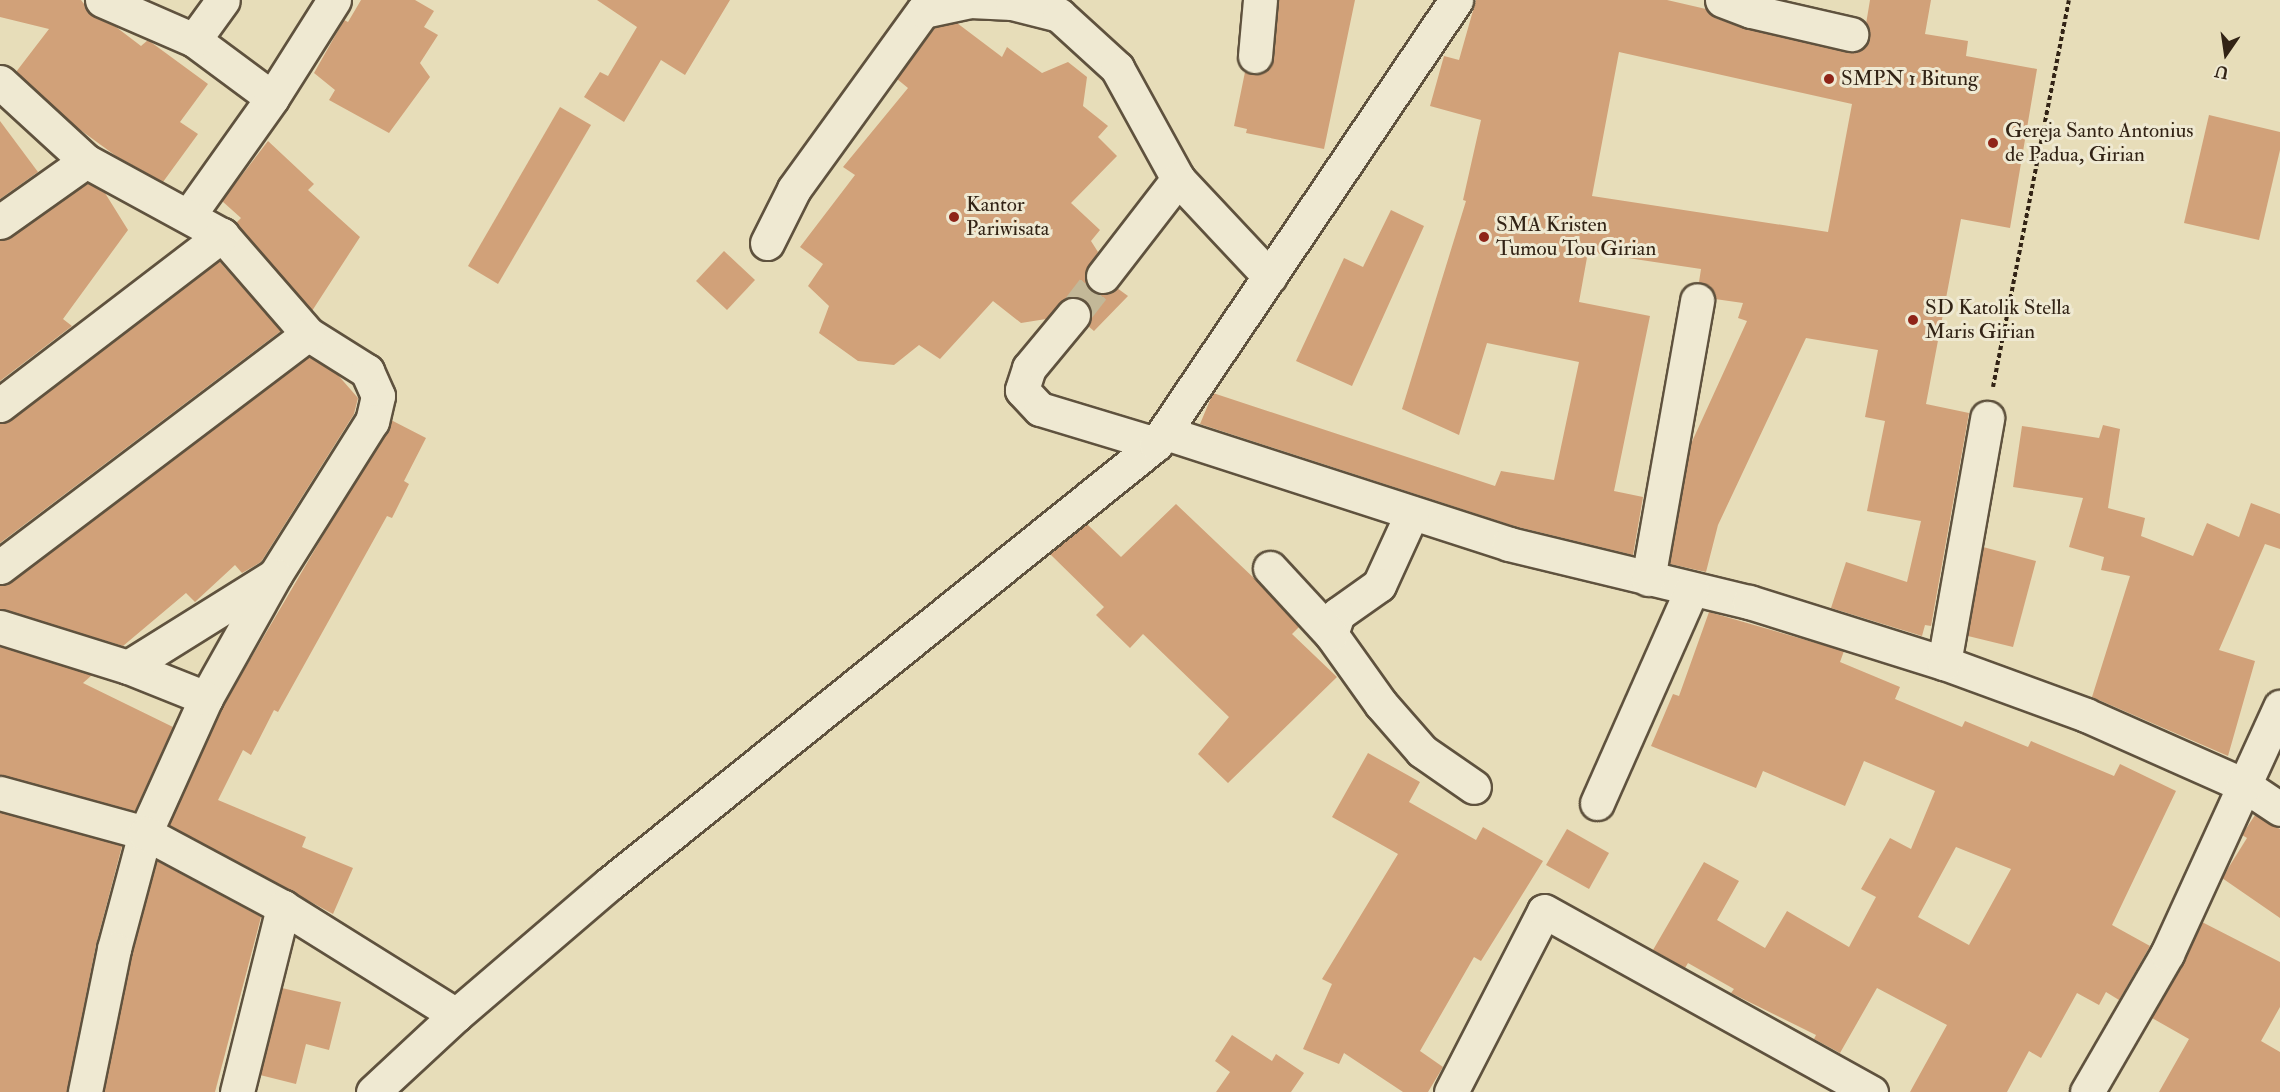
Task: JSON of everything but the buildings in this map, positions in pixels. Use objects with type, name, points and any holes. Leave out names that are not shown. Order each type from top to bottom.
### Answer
[{"type":"street","points":[[102,0],[194,40],[272,98]]},
{"type":"street","points":[[194,40],[223,0]]},
{"type":"street","points":[[189,215],[272,98],[334,0]]},
{"type":"street","points":[[1255,56],[1260,0]]},
{"type":"street","points":[[373,1092],[456,1015],[609,884],[1161,439],[1456,0]]},
{"type":"street","points":[[1722,0],[1751,11],[1851,34]]},
{"type":"street","points":[[767,243],[794,189],[923,12],[970,1],[1013,2],[1059,15],[1117,68],[1178,179],[1270,277]]},
{"type":"street","points":[[0,82],[86,161],[222,235],[308,334],[367,371],[378,396],[372,421],[275,576],[206,698],[145,832],[114,949],[85,1092]]},
{"type":"street","points":[[0,222],[86,161]]},
{"type":"street","points":[[1103,276],[1178,179]]},
{"type":"street","points":[[0,405],[222,235]]},
{"type":"street","points":[[1648,579],[1697,300]]},
{"type":"street","points":[[1073,315],[1029,369],[1022,390],[1040,409],[1161,439],[1509,544],[1749,602],[1944,663],[2085,715],[2244,785],[2280,809]]},
{"type":"street","points":[[0,567],[308,334]]},
{"type":"street","points":[[1944,663],[1987,417]]},
{"type":"street","points":[[1331,634],[1338,614],[1379,585],[1412,513]]},
{"type":"street","points":[[1270,568],[1331,634],[1381,705],[1422,751],[1474,788]]},
{"type":"street","points":[[128,667],[275,576]]},
{"type":"street","points":[[1597,803],[1692,589]]},
{"type":"street","points":[[0,627],[128,667],[206,698]]},
{"type":"street","points":[[2087,1092],[2167,954],[2280,707]]},
{"type":"street","points":[[0,793],[145,832],[283,907],[456,1015]]},
{"type":"street","points":[[237,1092],[283,907]]},
{"type":"street","points":[[1451,1092],[1544,910],[1871,1092]]},
{"type":"path","points":[[1987,417],[2069,0]]},
{"type":"tunnel","points":[[1073,315],[1103,276]]},
{"type":"place","name":"SMPN 1 Bitung","points":[[1829,79]]},
{"type":"place","name":"Gereja Santo Antonius de Padua, Girian","points":[[1993,143]]},
{"type":"place","name":"Kantor Pariwisata","points":[[954,217]]},
{"type":"place","name":"SMA Kristen Tumou Tou Girian","points":[[1484,237]]},
{"type":"place","name":"SD Katolik Stella Maris Girian","points":[[1913,320]]}]
